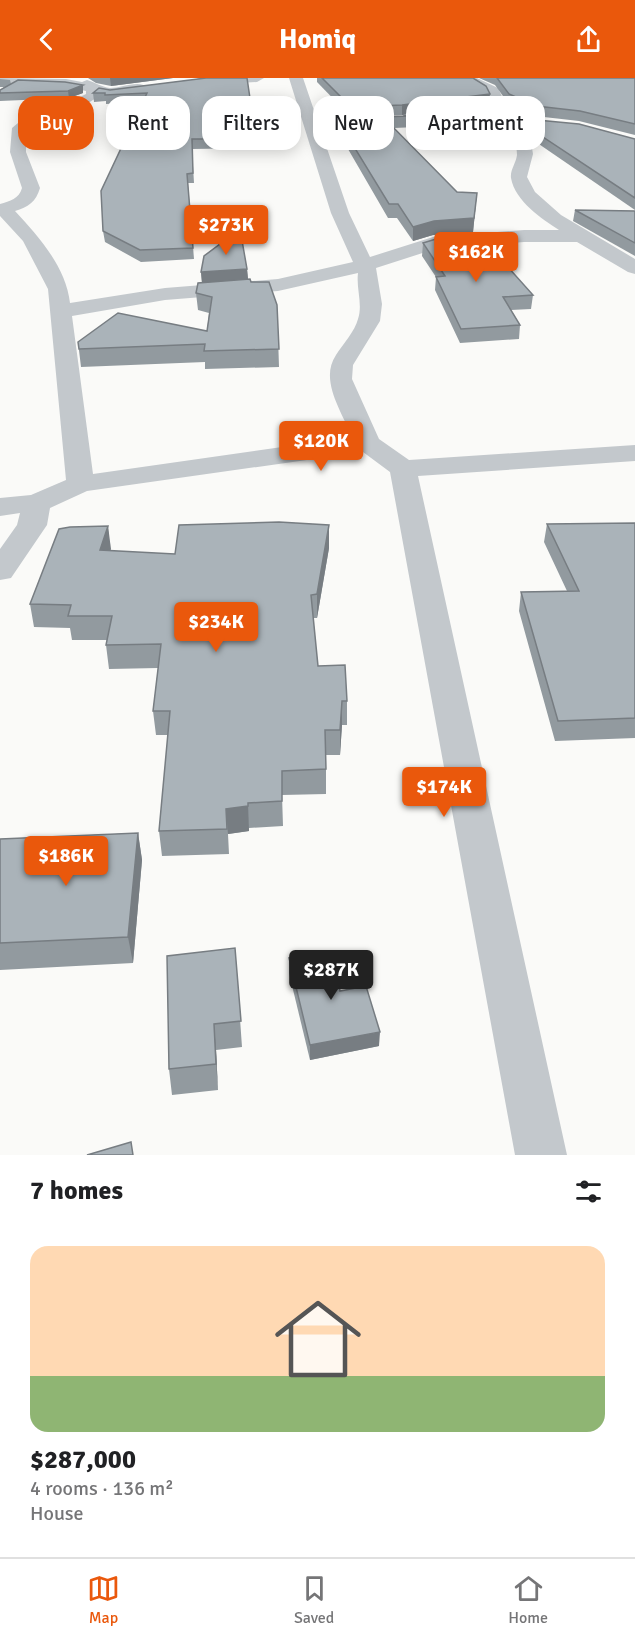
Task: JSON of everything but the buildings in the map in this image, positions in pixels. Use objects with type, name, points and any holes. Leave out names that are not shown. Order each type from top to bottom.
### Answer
[{"type":"street","points":[[184,83],[214,79],[257,78]]},
{"type":"street","points":[[296,78],[316,125],[340,213],[365,265],[371,304],[369,321],[362,336],[341,365],[340,379],[368,442],[403,469],[541,1155]]},
{"type":"street","points":[[467,78],[493,91],[494,109],[539,123],[522,136],[525,154],[518,174],[528,196],[579,236],[635,268]]},
{"type":"street","points":[[0,81],[37,80],[87,83],[111,92],[153,87]]},
{"type":"street","points":[[0,126],[18,128]]},
{"type":"street","points":[[18,150],[31,188],[29,196],[21,202],[2,209],[30,238],[58,288],[80,484]]},
{"type":"street","points":[[61,311],[165,294],[278,285],[365,265],[433,243],[524,236],[579,236]]},
{"type":"street","points":[[0,507],[37,503],[80,484],[368,442]]},
{"type":"street","points":[[403,469],[635,453]]},
{"type":"street","points":[[0,571],[32,525],[37,503]]}]
